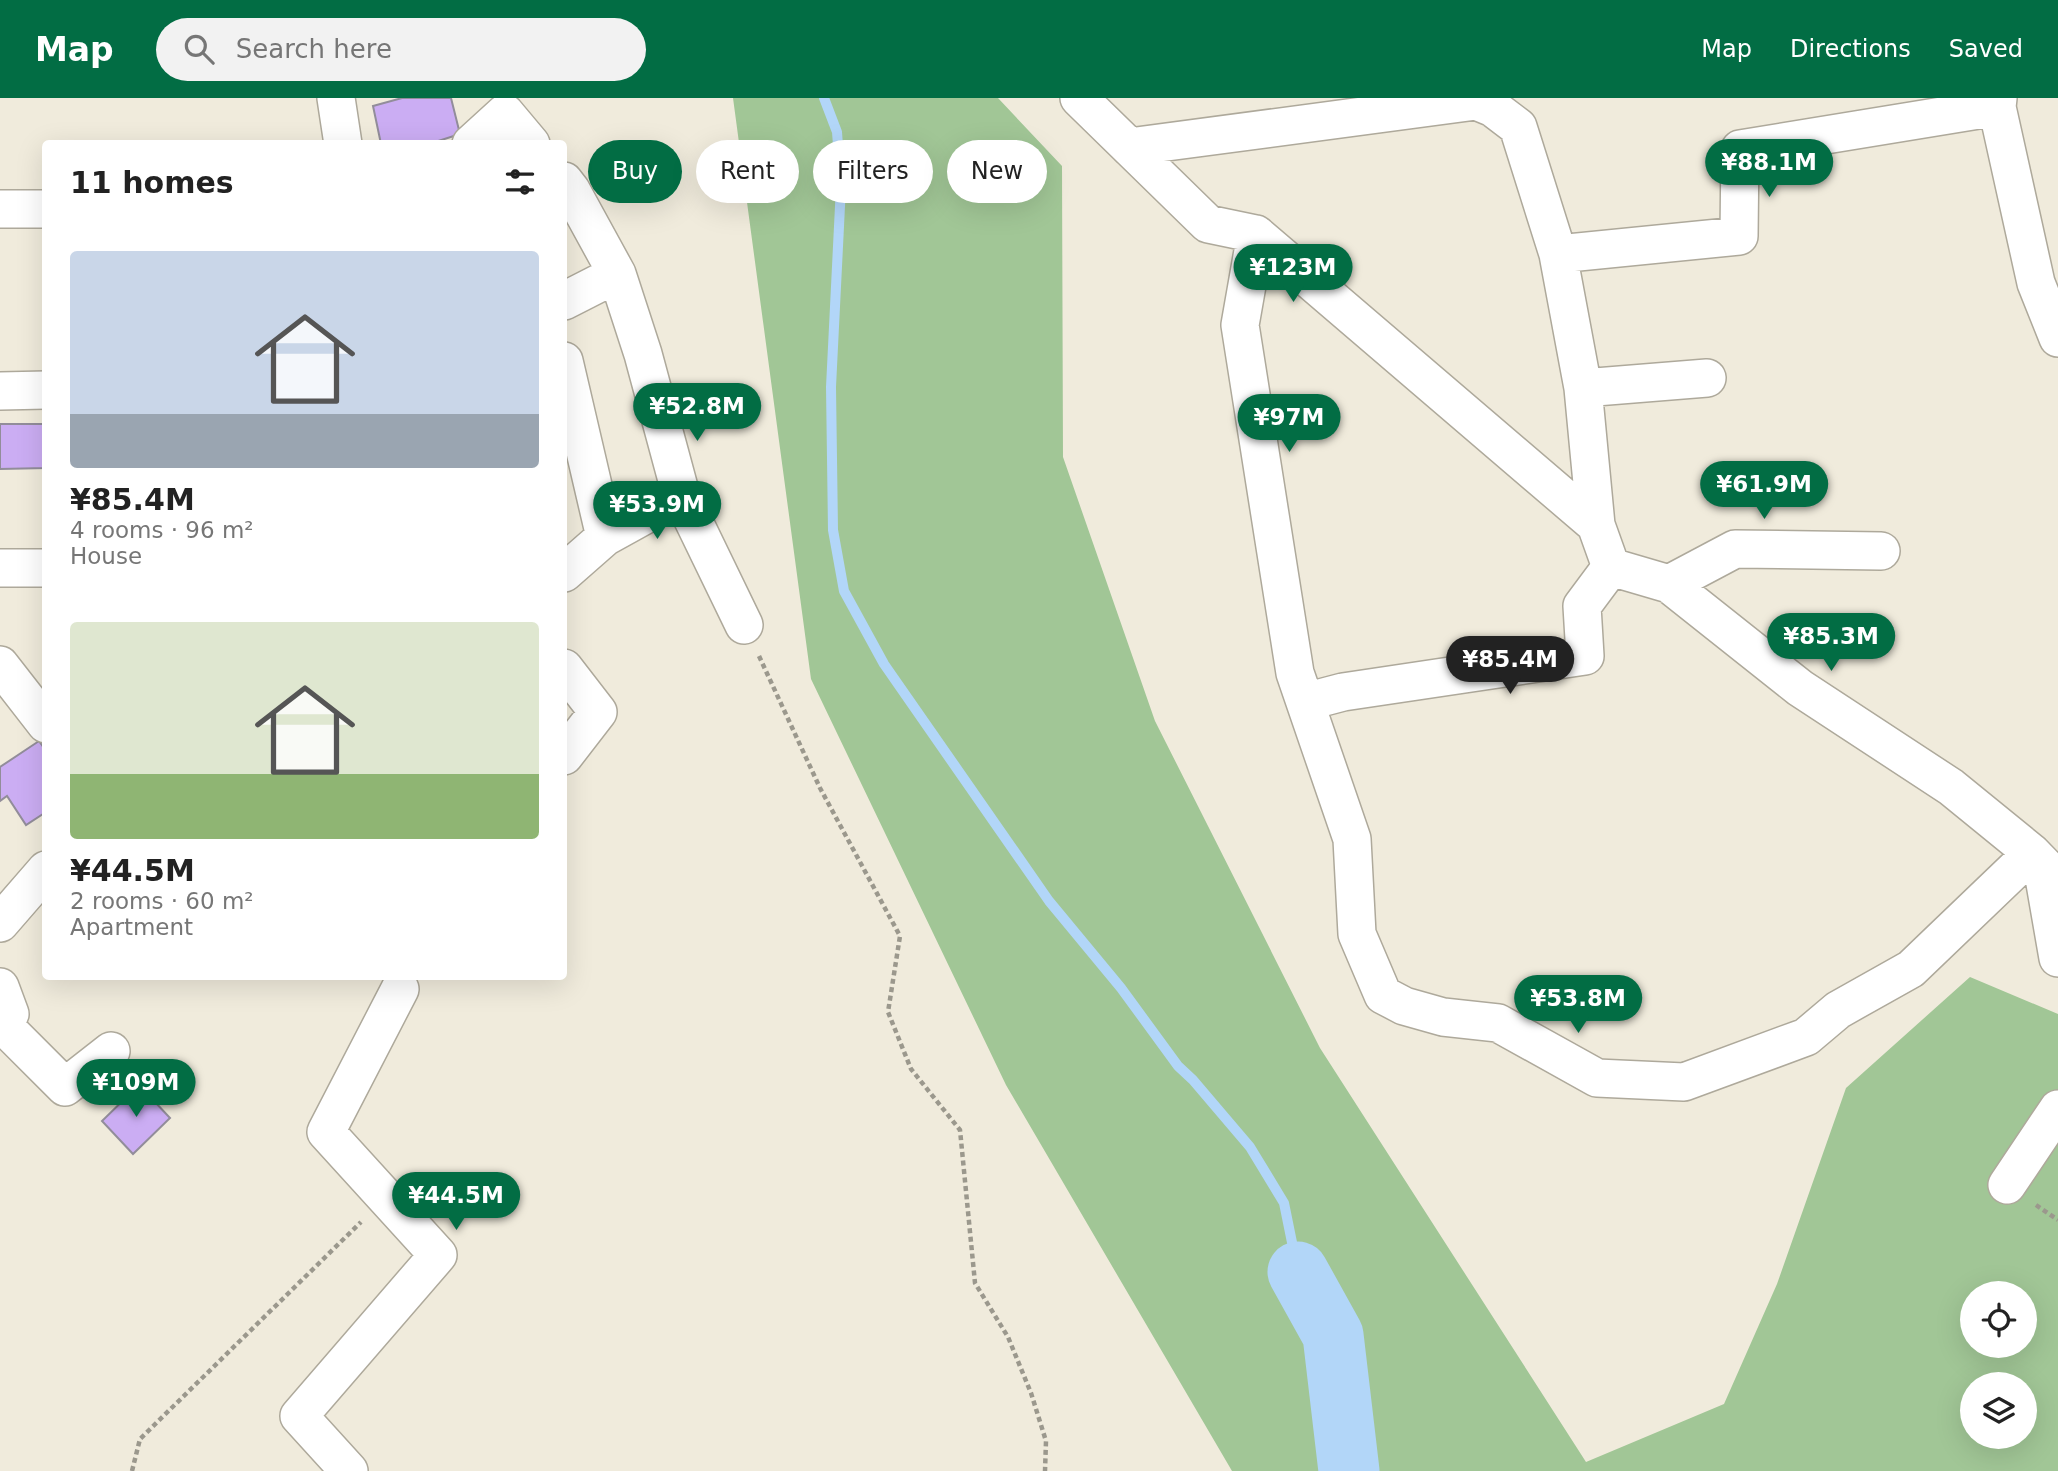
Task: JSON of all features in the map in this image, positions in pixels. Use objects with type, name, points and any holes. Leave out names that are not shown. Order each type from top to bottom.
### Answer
[{"type":"street","points":[[336,98],[343,140]]},
{"type":"street","points":[[1079,98],[1208,224],[1256,234],[1596,525]]},
{"type":"street","points":[[1129,147],[1476,100],[1493,108],[1518,127],[1559,254],[1583,388],[1596,525],[1611,567]]},
{"type":"street","points":[[1559,254],[1739,236],[1740,149],[1997,103],[2036,283],[2058,338]]},
{"type":"street","points":[[475,140],[505,113],[528,140]]},
{"type":"street","points":[[567,185],[617,274],[643,354],[681,495],[744,625]]},
{"type":"street","points":[[0,209],[42,209]]},
{"type":"street","points":[[1256,234],[1240,325],[1295,673],[1352,839],[1357,934],[1383,995],[1404,1006],[1443,1017],[1498,1023],[1597,1078],[1684,1082],[1807,1037],[1838,1010],[1911,969],[2044,867]]},
{"type":"street","points":[[567,299],[617,274]]},
{"type":"street","points":[[567,374],[605,537]]},
{"type":"street","points":[[1583,388],[1707,378]]},
{"type":"street","points":[[0,391],[42,390]]},
{"type":"street","points":[[567,570],[605,537],[681,495]]},
{"type":"street","points":[[1669,584],[1735,549],[1881,551]]},
{"type":"street","points":[[1305,702],[1343,692],[1585,656],[1582,606],[1611,567]]},
{"type":"street","points":[[1611,567],[1669,584],[1800,688],[1951,787],[2044,867],[2058,958]]},
{"type":"street","points":[[0,568],[42,568]]},
{"type":"street","points":[[0,665],[42,719]]},
{"type":"street","points":[[567,672],[598,712],[567,752]]},
{"type":"street","points":[[0,923],[42,875]]},
{"type":"street","points":[[349,1471],[299,1416],[438,1255],[326,1132],[396,981]]},
{"type":"street","points":[[0,986],[10,1014],[1,1024],[65,1087],[111,1051]]},
{"type":"street","points":[[2007,1185],[2058,1109]]},
{"type":"path","points":[[744,625],[820,788],[900,936],[888,1012],[911,1069],[960,1130],[975,1283],[1008,1337],[1031,1393],[1046,1441],[1045,1471]]},
{"type":"path","points":[[132,1471],[140,1439],[386,1198]]},
{"type":"green space","points":[[733,98],[998,98],[1038,140],[947,140],[947,203],[1047,203],[1047,150],[1062,166],[1063,457],[1155,721],[1320,1048],[1586,1462],[1724,1404],[1777,1284],[1846,1088],[1970,977],[2058,1014],[2058,1471],[1232,1471],[1006,1085],[811,679],[747,203],[799,203],[799,140],[739,140]]},
{"type":"building","points":[[402,98],[451,98],[460,134],[441,140],[380,140],[373,106]]},
{"type":"building","points":[[0,424],[42,424],[42,468],[0,469]]},
{"type":"building","points":[[39,741],[42,745],[42,815],[26,825],[7,796],[0,801],[0,767]]},
{"type":"building","points":[[139,1085],[170,1118],[133,1154],[102,1121]]},
{"type":"waterway","points":[[824,98],[837,132],[841,186],[831,387],[833,530],[844,591],[884,664],[1049,901],[1121,988],[1178,1066],[1250,1147],[1284,1203],[1298,1272]]},
{"type":"waterway","points":[[1298,1272],[1333,1335],[1349,1471]]}]
